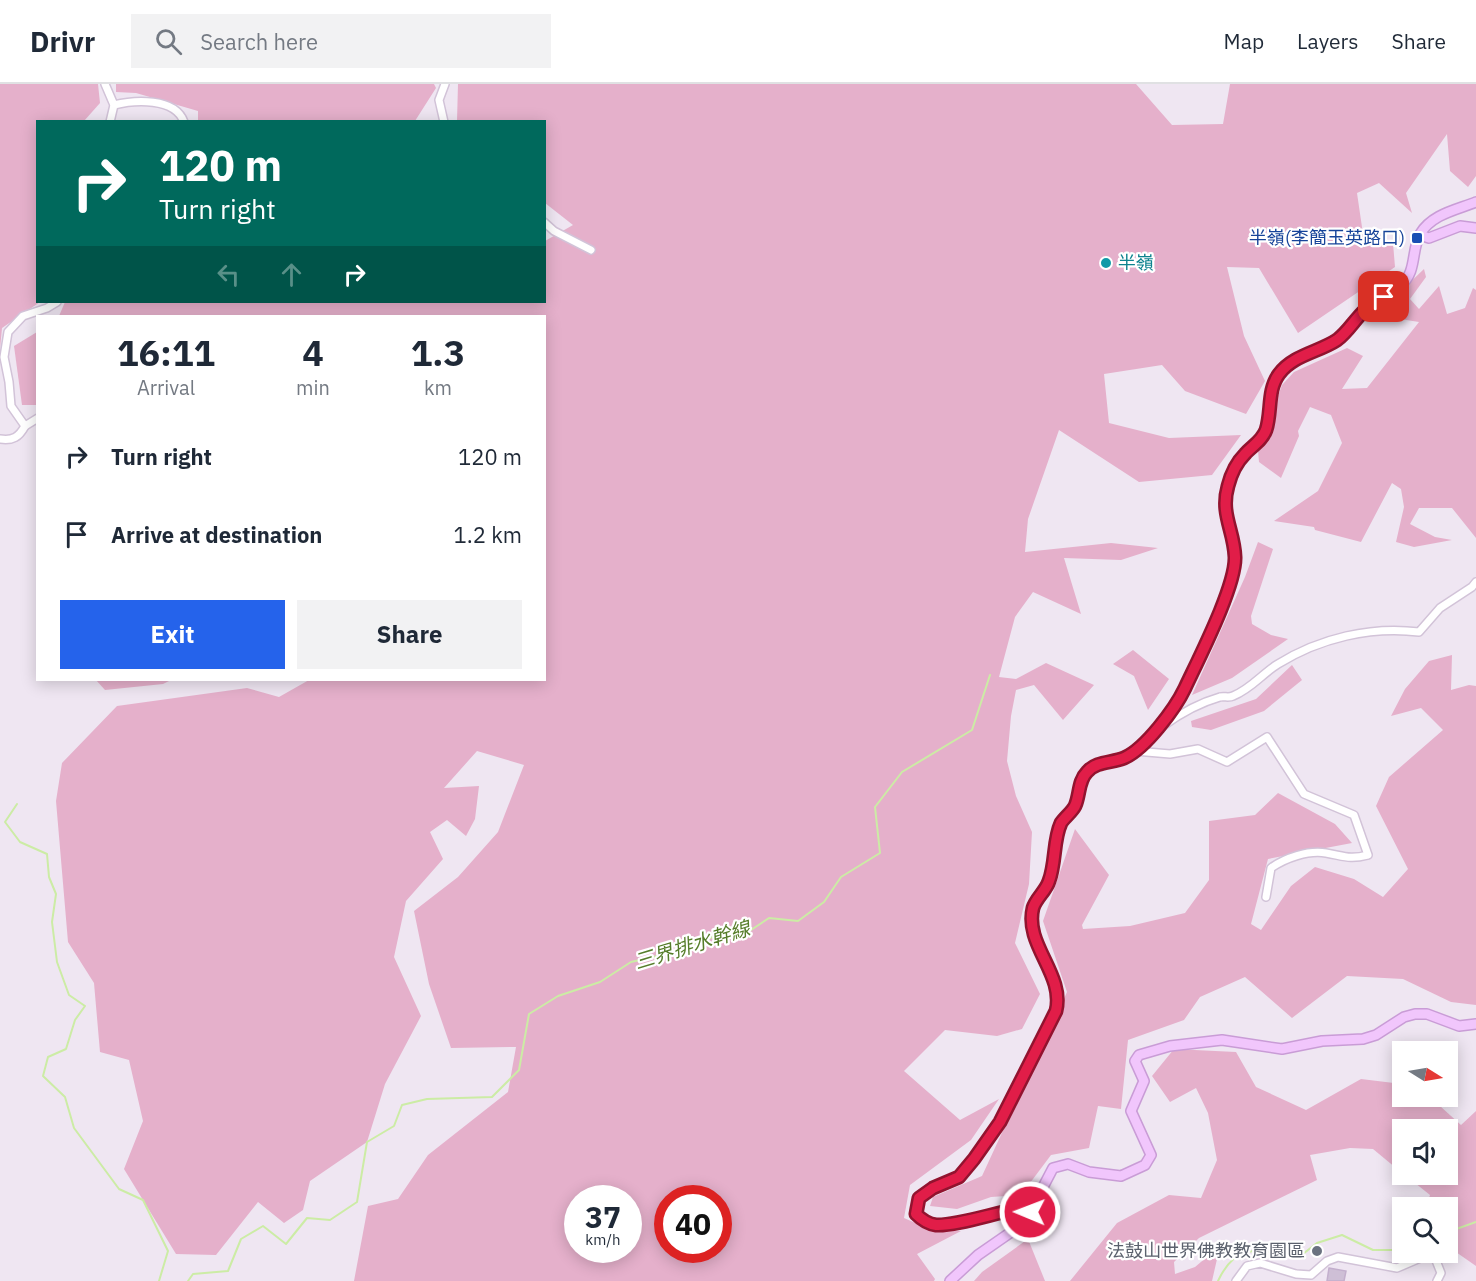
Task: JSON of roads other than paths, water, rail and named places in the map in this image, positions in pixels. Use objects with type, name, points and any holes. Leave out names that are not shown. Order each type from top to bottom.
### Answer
[{"type":"street","points":[[105,84],[114,105],[110,120]]},
{"type":"street","points":[[444,120],[440,100],[445,84]]},
{"type":"street","points":[[114,105],[132,100],[160,104],[173,107],[182,115],[183,120]]},
{"type":"street","points":[[1156,731],[1184,691],[1231,583],[1235,556],[1224,504],[1236,467],[1263,437],[1267,429],[1273,388],[1278,375],[1296,360],[1338,339],[1365,310],[1403,283],[1411,274],[1430,224],[1444,214],[1476,202]]},
{"type":"street","points":[[546,224],[554,231],[591,250]]},
{"type":"street","points":[[1425,236],[1460,226],[1476,228]]},
{"type":"street","points":[[25,426],[11,406],[4,357],[8,332],[23,316],[55,303]]},
{"type":"street","points":[[0,439],[10,440],[20,435],[25,426],[36,419]]},
{"type":"street","points":[[1030,1212],[1024,1208],[1009,1210],[936,1225],[923,1221],[916,1214],[919,1198],[933,1188],[959,1177],[1000,1122],[1056,1011],[1059,999],[1058,989],[1034,934],[1031,920],[1034,904],[1049,883],[1058,834],[1062,822],[1075,807],[1082,778],[1087,771],[1099,764],[1122,759],[1135,751],[1156,731],[1186,709],[1222,697],[1232,697],[1276,665],[1329,639],[1397,629],[1419,632],[1440,608],[1472,588],[1476,582]]},
{"type":"street","points":[[1135,751],[1170,754],[1198,749],[1227,762],[1267,737],[1304,794],[1354,815],[1368,855],[1352,859],[1323,852],[1301,854],[1278,863],[1271,868],[1266,897]]},
{"type":"street","points":[[950,1281],[978,1255],[1030,1219],[1030,1212],[1053,1168],[1068,1164],[1089,1172],[1121,1176],[1145,1165],[1151,1155],[1131,1111],[1144,1081],[1135,1061],[1139,1055],[1170,1046],[1222,1040],[1282,1049],[1322,1041],[1363,1039],[1376,1035],[1404,1017],[1415,1014],[1427,1014],[1459,1026],[1476,1024]]},
{"type":"street","points":[[1236,1281],[1247,1266],[1260,1263],[1296,1274],[1311,1275],[1327,1261],[1338,1257],[1397,1268],[1425,1256],[1435,1258],[1441,1273],[1437,1281]]},
{"type":"waterway","name":"三界排水幹線","points":[[188,1281],[193,1274],[228,1271],[241,1239],[263,1226],[286,1244],[307,1218],[330,1220],[357,1202],[367,1142],[394,1126],[402,1105],[427,1099],[492,1097],[519,1070],[529,1014],[558,996],[600,982],[631,962],[679,951],[729,930],[751,930],[769,918],[798,921],[824,902],[841,877],[880,853],[875,807],[902,772],[972,730],[990,675]]},
{"type":"waterway","points":[[17,804],[5,822],[20,842],[47,854],[49,877],[56,894],[52,922],[57,962],[69,995],[85,1006],[75,1020],[66,1049],[48,1057],[43,1076],[65,1097],[74,1128],[119,1189],[143,1200],[168,1251],[159,1281]]},
{"type":"waterway","points":[[1458,1228],[1476,1222]]},
{"type":"waterway","points":[[1218,1281],[1233,1259],[1251,1251],[1299,1257],[1317,1243],[1342,1235],[1373,1250],[1392,1250]]},
{"type":"place","name":"半嶺(李簡玉英路口)","points":[[1417,238]]},
{"type":"place","name":"半嶺","points":[[1106,263]]},
{"type":"place","name":"法鼓山世界佛教教育園區","points":[[1317,1251]]}]
